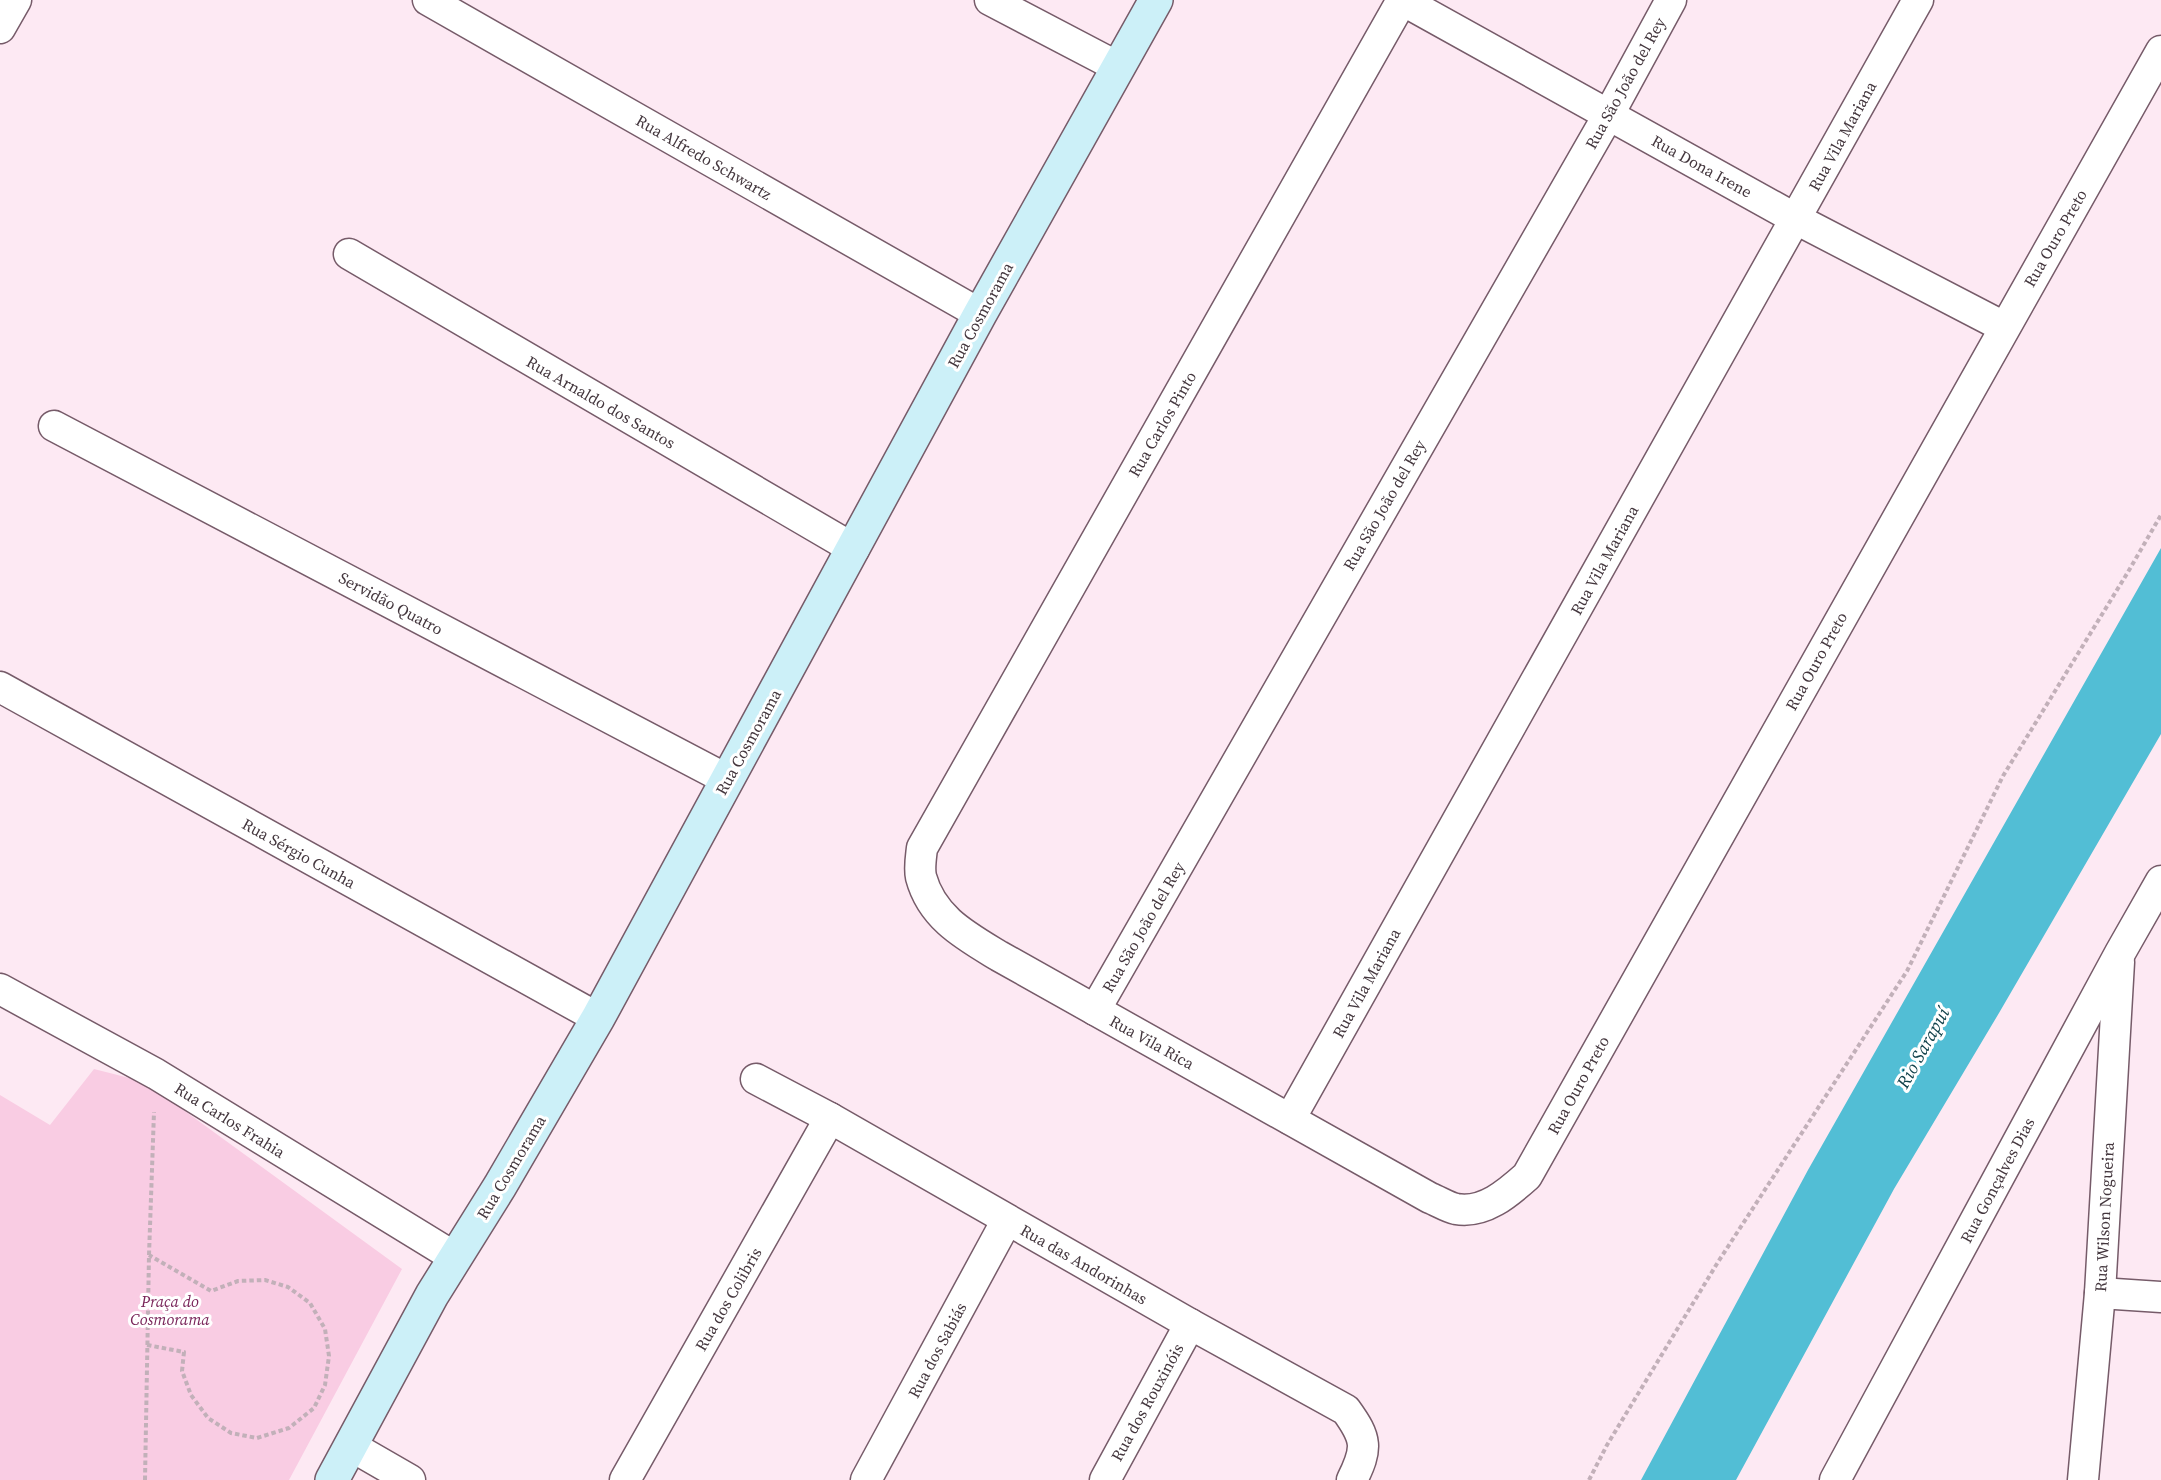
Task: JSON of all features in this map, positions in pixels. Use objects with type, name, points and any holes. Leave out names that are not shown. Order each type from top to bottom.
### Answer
[{"type":"main road","name":"Rua Cosmorama","points":[[332,1480],[432,1295],[598,1018],[980,314],[1156,0]]},
{"type":"street","points":[[0,28],[16,0]]},
{"type":"street","name":"Rua Alfredo Schwartz","points":[[428,0],[980,314]]},
{"type":"street","points":[[990,0],[1118,68]]},
{"type":"street","name":"Rua Dona Irene","points":[[1402,0],[1796,219],[2004,327]]},
{"type":"street","name":"Rua Carlos Pinto","points":[[922,848],[1402,0]]},
{"type":"street","name":"Rua São João del Rey","points":[[1095,1010],[1609,114],[1671,0]]},
{"type":"street","name":"Rua Vila Mariana","points":[[1290,1119],[1918,0]]},
{"type":"street","name":"Rua Ouro Preto","points":[[1430,1198],[1456,1209],[1478,1208],[1502,1198],[1527,1176],[2161,51]]},
{"type":"street","name":"Rua Arnaldo dos Santos","points":[[349,254],[854,549]]},
{"type":"street","name":"Servidão Quatro","points":[[54,426],[728,780]]},
{"type":"street","name":"Rua Sérgio Cunha","points":[[0,687],[598,1018]]},
{"type":"street","name":"Rua Vila Rica","points":[[922,848],[921,875],[929,897],[952,927],[999,956],[1430,1198]]},
{"type":"street","name":"Rua Gonçalves Dias","points":[[1835,1480],[2161,881]]},
{"type":"street","name":"Rua Wilson Nogueira","points":[[2083,1480],[2100,1293],[2120,953]]},
{"type":"street","name":"Rua Carlos Frahia","points":[[0,988],[156,1074],[456,1258]]},
{"type":"street","name":"Rua das Andorinhas","points":[[756,1079],[830,1118],[1190,1324],[1346,1410],[1360,1429],[1364,1443],[1361,1462],[1352,1480]]},
{"type":"street","name":"Rua dos Colibris","points":[[625,1480],[830,1118]]},
{"type":"street","name":"Rua dos Sabiás","points":[[866,1480],[1007,1220]]},
{"type":"street","points":[[2100,1293],[2161,1297]]},
{"type":"street","name":"Rua dos Rouxinóis","points":[[1105,1480],[1190,1324]]},
{"type":"street","points":[[351,1446],[410,1480]]},
{"type":"path","points":[[1589,1480],[1607,1445],[1712,1272],[1907,971],[2003,776],[2161,515]]},
{"type":"path","points":[[145,1480],[148,1255],[156,1074]]},
{"type":"path","points":[[147,1345],[184,1352],[182,1371],[191,1395],[208,1418],[231,1432],[257,1438],[289,1428],[306,1415],[314,1408],[325,1385],[329,1356],[325,1329],[310,1303],[288,1287],[265,1280],[238,1281],[211,1291],[148,1255]]},
{"type":"green space","name":"Praça do Cosmorama","points":[[94,1069],[145,1082],[402,1269],[289,1480],[0,1480],[0,1095],[50,1125]]},
{"type":"water","name":"Rio Sarapuí","points":[[2161,548],[2161,734],[1894,1189],[1736,1480],[1641,1480],[1808,1170]]}]
